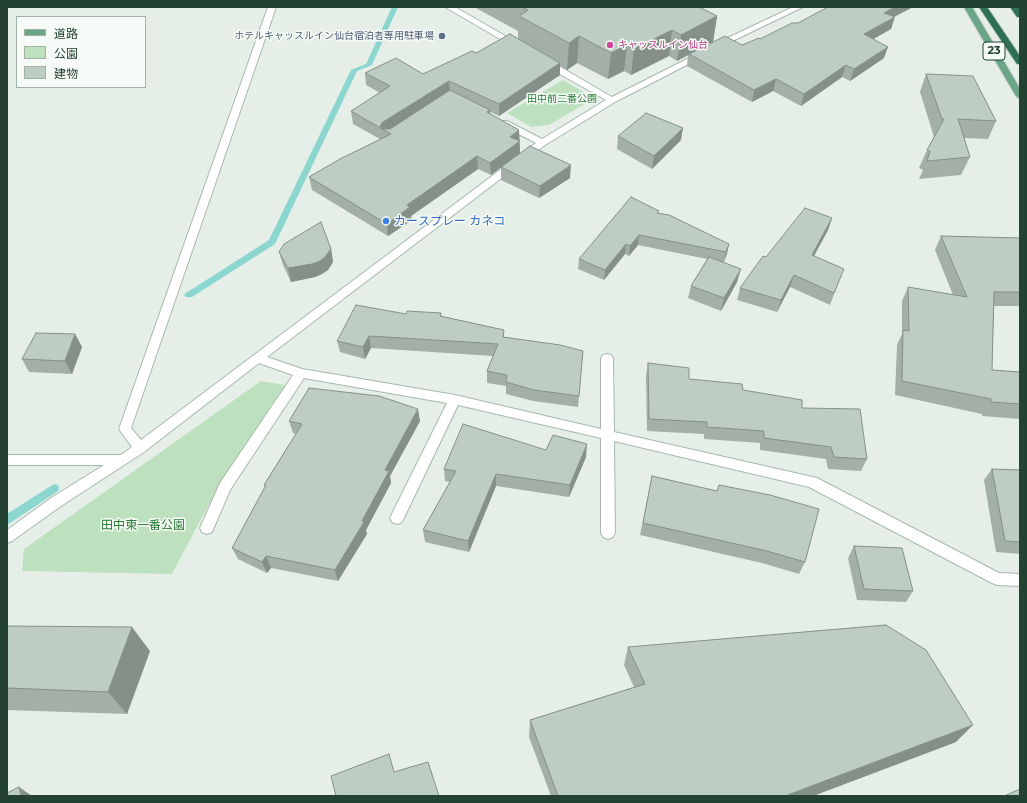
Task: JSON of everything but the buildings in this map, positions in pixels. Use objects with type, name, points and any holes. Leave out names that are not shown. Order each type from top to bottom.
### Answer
[{"type":"highway","points":[[983,7],[1020,62]]},
{"type":"highway","points":[[1014,7],[1020,15]]},
{"type":"main road","name":"23","points":[[968,7],[1020,96]]},
{"type":"street","points":[[140,448],[125,429],[272,7]]},
{"type":"street","points":[[449,7],[522,48]]},
{"type":"street","points":[[7,537],[56,502],[140,448],[542,143],[612,100],[734,36],[799,7]]},
{"type":"street","points":[[543,60],[612,100]]},
{"type":"street","points":[[494,118],[542,143]]},
{"type":"street","points":[[257,358],[301,373],[455,400],[812,482],[997,579],[1020,580]]},
{"type":"street","points":[[607,358],[608,533]]},
{"type":"street","points":[[206,528],[225,487],[301,373]]},
{"type":"street","points":[[397,518],[455,400]]},
{"type":"street","points":[[7,460],[123,460]]},
{"type":"green space","name":"田中前二番公園","points":[[563,80],[585,93],[588,102],[549,125],[531,127],[507,113]]},
{"type":"green space","name":"田中東一番公園","points":[[261,381],[285,385],[219,485],[172,574],[22,571],[24,549]]},
{"type":"waterway","points":[[189,295],[272,242],[354,70],[369,65],[395,7]]},
{"type":"waterway","points":[[7,520],[54,488]]},
{"type":"place","name":"ホテルキャッスルイン仙台宿泊者専用駐車場","points":[[442,36]]},
{"type":"place","name":"キャッスルイン仙台","points":[[610,45]]},
{"type":"place","name":"カースプレー カネコ","points":[[386,221]]}]
